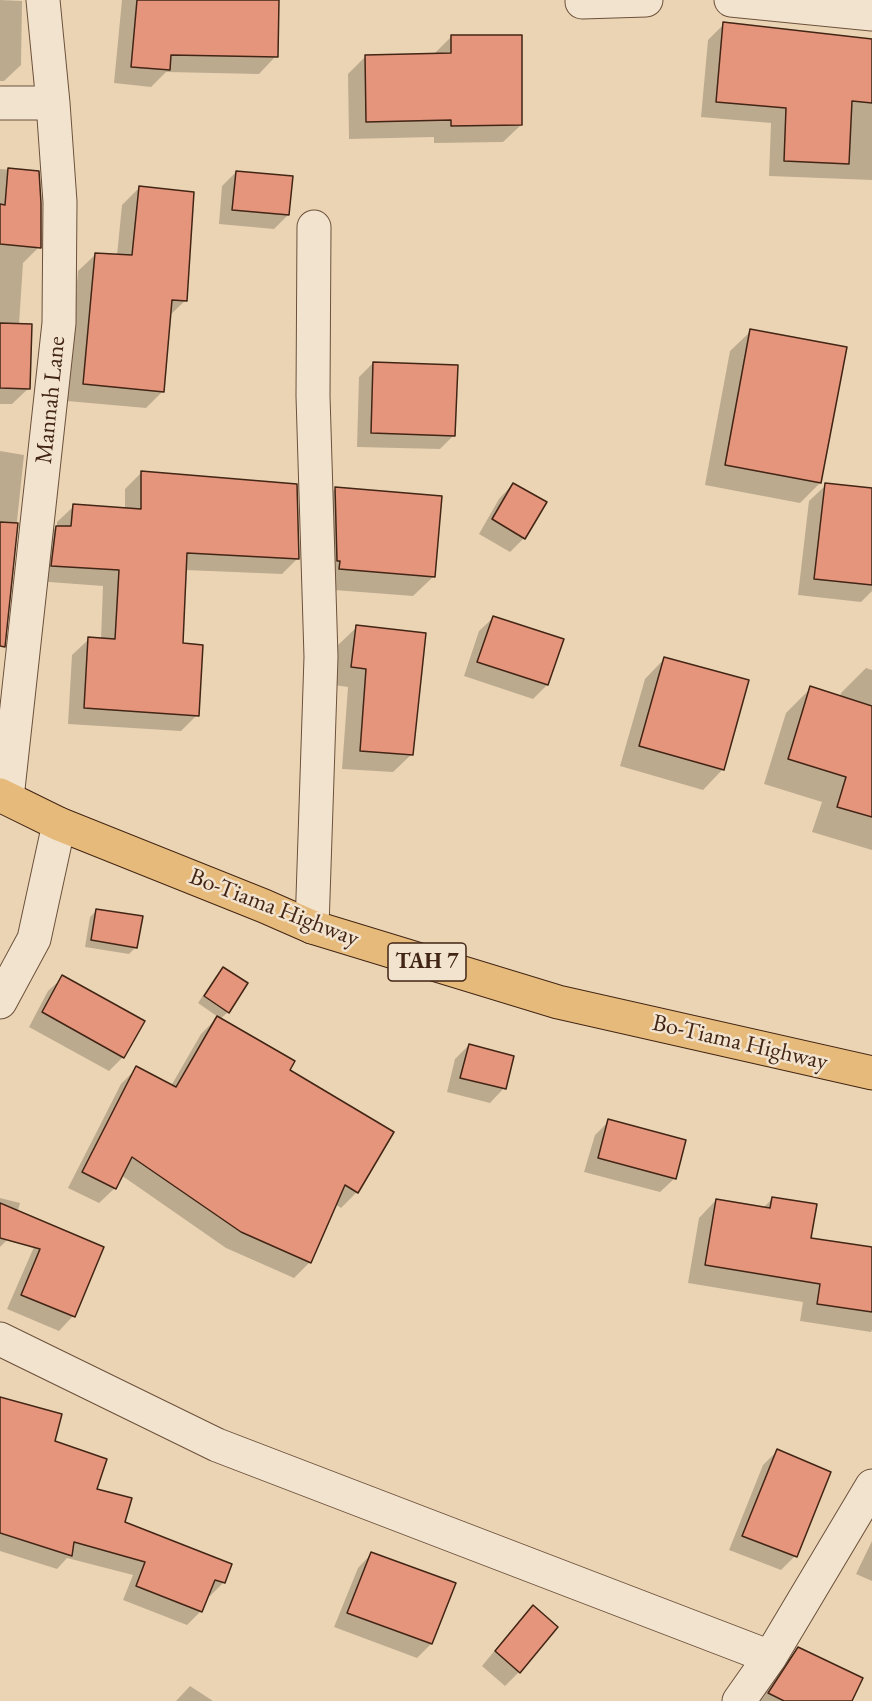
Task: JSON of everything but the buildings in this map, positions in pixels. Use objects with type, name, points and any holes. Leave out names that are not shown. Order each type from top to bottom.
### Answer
[{"type":"highway","name":"Bo-Tiama Highway","points":[[4,797],[59,824],[312,927],[558,1002],[872,1073]]},
{"type":"street","name":"Mannah Lane","points":[[4,797],[59,323],[60,202],[43,0]]},
{"type":"street","points":[[582,2],[646,0]]},
{"type":"street","points":[[730,0],[872,14]]},
{"type":"street","points":[[0,103],[53,103]]},
{"type":"street","points":[[312,927],[321,657],[313,396],[314,227]]},
{"type":"street","points":[[0,1002],[34,939],[59,824]]},
{"type":"street","points":[[0,1339],[217,1445],[770,1657]]},
{"type":"street","points":[[739,1701],[770,1657],[871,1490]]}]
